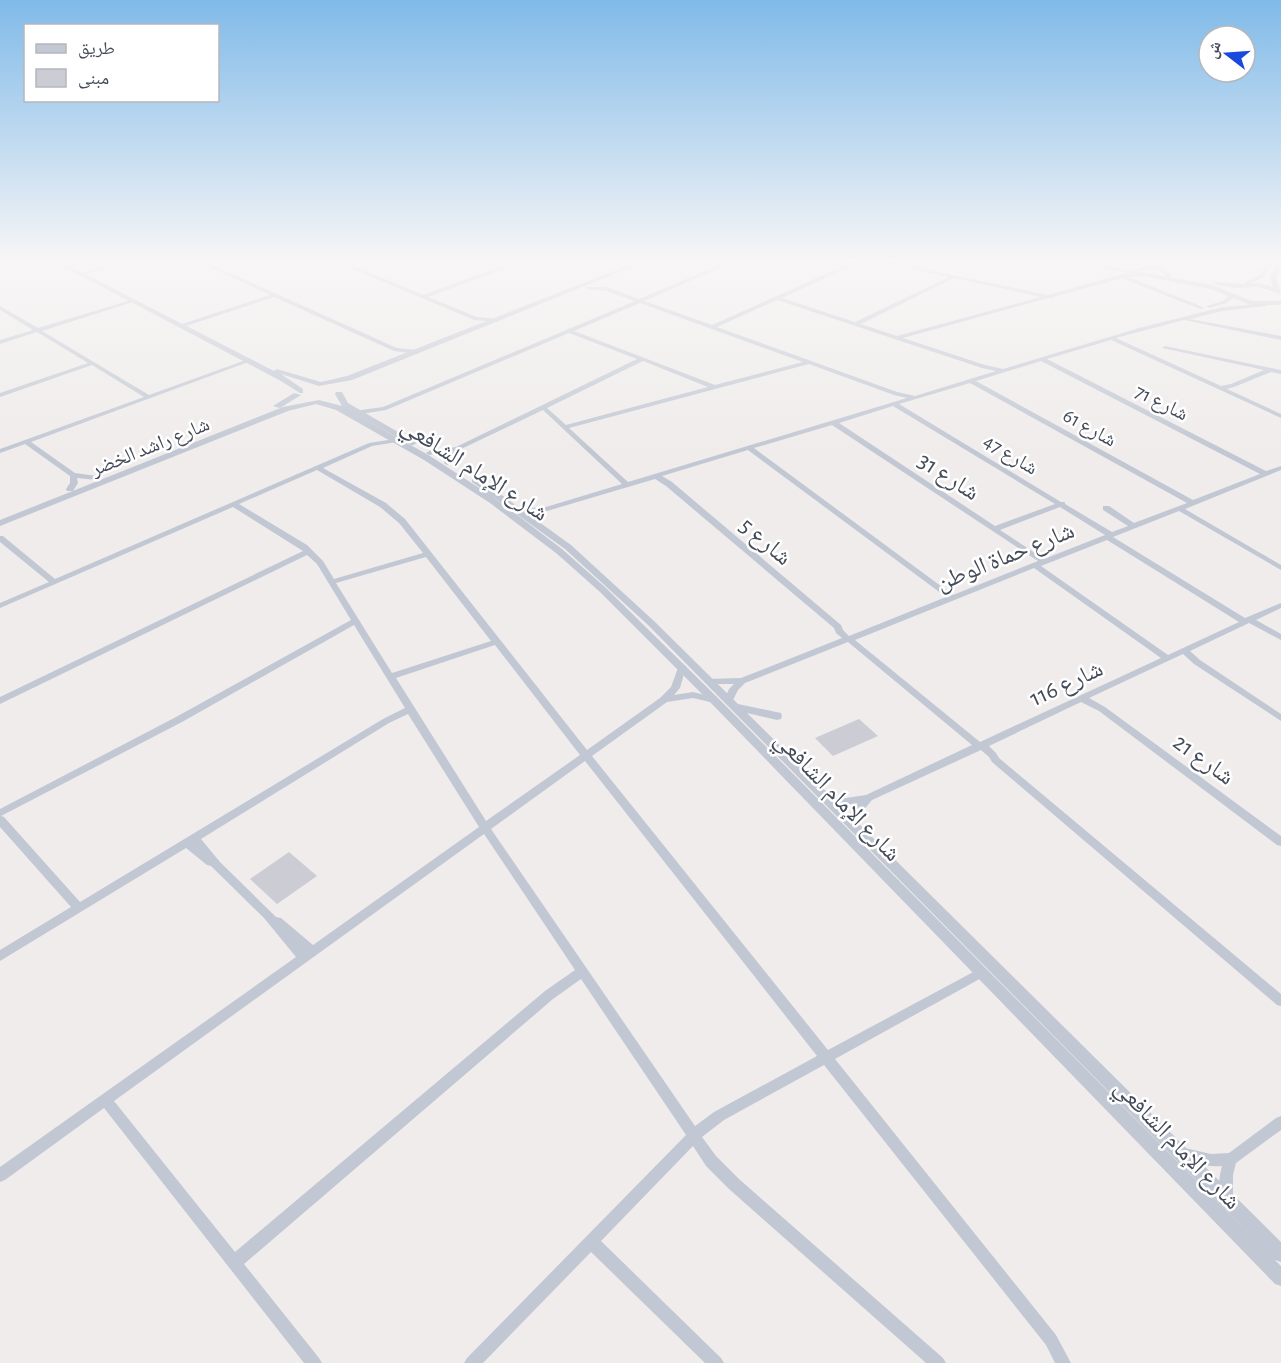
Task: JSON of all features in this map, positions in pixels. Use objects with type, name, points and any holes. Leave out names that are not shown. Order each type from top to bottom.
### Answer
[{"type":"street","points":[[25,323],[149,397]]},
{"type":"street","points":[[0,342],[62,323]]},
{"type":"street","points":[[174,323],[259,367],[298,393]]},
{"type":"street","points":[[181,326],[191,323]]},
{"type":"street","points":[[335,323],[396,350],[417,352]]},
{"type":"street","points":[[478,328],[479,323]]},
{"type":"street","points":[[259,367],[321,384],[350,378],[490,323]]},
{"type":"street","points":[[340,392],[357,381],[502,323]]},
{"type":"street","points":[[361,412],[384,409],[590,323]]},
{"type":"street","points":[[701,323],[896,394],[915,398]]},
{"type":"street","points":[[713,327],[723,323]]},
{"type":"street","points":[[856,323],[984,368],[1003,371]]},
{"type":"street","points":[[898,339],[957,323]]},
{"type":"street","points":[[520,511],[547,509],[1160,323]]},
{"type":"street","points":[[1141,329],[1169,323]]},
{"type":"street","points":[[1204,323],[1281,338]]},
{"type":"street","points":[[570,331],[714,387]]},
{"type":"street","points":[[1113,338],[1280,414]]},
{"type":"street","points":[[1165,348],[1281,372]]},
{"type":"street","points":[[396,350],[398,354],[396,359]]},
{"type":"street","name":"شارع 71","points":[[1042,359],[1266,474]]},
{"type":"street","points":[[447,463],[449,455],[457,449],[645,360]]},
{"type":"street","points":[[0,452],[248,361]]},
{"type":"street","points":[[566,429],[807,361]]},
{"type":"street","points":[[0,394],[93,363]]},
{"type":"street","points":[[984,368],[994,374]]},
{"type":"street","points":[[1223,389],[1270,370]]},
{"type":"street","name":"شارع 61","points":[[971,381],[1193,503]]},
{"type":"street","name":"شارع الإمام الشافعي","points":[[321,384],[336,386],[345,404],[361,412],[395,441],[471,486],[537,533],[603,590],[682,667],[1281,1278]]},
{"type":"street","name":"شارع راشد الخضر","points":[[0,517],[276,406],[298,393],[321,384]]},
{"type":"street","name":"شارع راشد الخضر","points":[[0,523],[291,407],[331,399],[340,392]]},
{"type":"street","name":"شارع الإمام الشافعي","points":[[298,393],[303,401],[336,407],[378,426],[447,463],[536,522],[613,586],[1281,1254]]},
{"type":"street","name":"شارع 47","points":[[896,394],[907,410],[1249,620],[1281,637]]},
{"type":"street","points":[[371,444],[384,409]]},
{"type":"street","points":[[542,409],[630,484]]},
{"type":"street","name":"شارع 31","points":[[833,422],[994,529],[1049,576],[1152,646],[1197,662],[1281,718]]},
{"type":"street","points":[[0,606],[371,444],[395,441]]},
{"type":"street","points":[[26,442],[73,475],[96,478]]},
{"type":"street","points":[[749,448],[952,598]]},
{"type":"street","points":[[429,453],[457,449]]},
{"type":"street","points":[[317,467],[390,510],[402,521],[1051,1340],[1063,1363]]},
{"type":"street","name":"شارع حماة الوطن","points":[[710,681],[742,681],[1281,468]]},
{"type":"street","points":[[70,489],[74,480],[73,475]]},
{"type":"street","name":"شارع 5","points":[[659,475],[838,627],[838,631],[851,638],[980,747],[988,758],[995,760],[1281,1001]]},
{"type":"street","points":[[233,504],[309,551],[320,563],[409,710],[485,828],[711,1161],[728,1179],[938,1363]]},
{"type":"street","points":[[994,529],[1062,504]]},
{"type":"street","points":[[1106,508],[1134,526]]},
{"type":"street","points":[[536,522],[547,509]]},
{"type":"street","points":[[1177,509],[1281,568]]},
{"type":"street","points":[[0,538],[54,582]]},
{"type":"street","points":[[0,701],[309,551]]},
{"type":"street","points":[[332,582],[427,554]]},
{"type":"street","name":"شارع 116","points":[[828,799],[846,802],[868,798],[1281,605]]},
{"type":"street","points":[[0,813],[57,785],[356,623]]},
{"type":"street","points":[[390,678],[496,642]]},
{"type":"street","points":[[0,1175],[663,700],[675,688],[682,667]]},
{"type":"street","points":[[742,681],[734,689],[732,703],[777,716]]},
{"type":"street","points":[[663,700],[693,695],[714,700]]},
{"type":"street","name":"شارع 21","points":[[1085,697],[1281,842]]},
{"type":"street","points":[[0,956],[386,721],[409,710]]},
{"type":"street","points":[[57,785],[0,820],[79,908]]},
{"type":"street","points":[[853,825],[857,811],[868,798]]},
{"type":"street","points":[[190,840],[309,955]]},
{"type":"street","points":[[234,1263],[549,994],[581,972]]},
{"type":"street","points":[[472,1363],[693,1136],[719,1116],[981,973]]},
{"type":"street","points":[[106,1100],[314,1363]]},
{"type":"street","points":[[1177,1150],[1211,1160],[1231,1159],[1281,1122]]},
{"type":"street","points":[[1227,1201],[1226,1175],[1231,1159]]},
{"type":"street","points":[[590,1241],[716,1363]]},
{"type":"building","points":[[859,719],[878,736],[833,756],[815,738]]},
{"type":"building","points":[[289,852],[317,876],[277,904],[250,879]]}]
